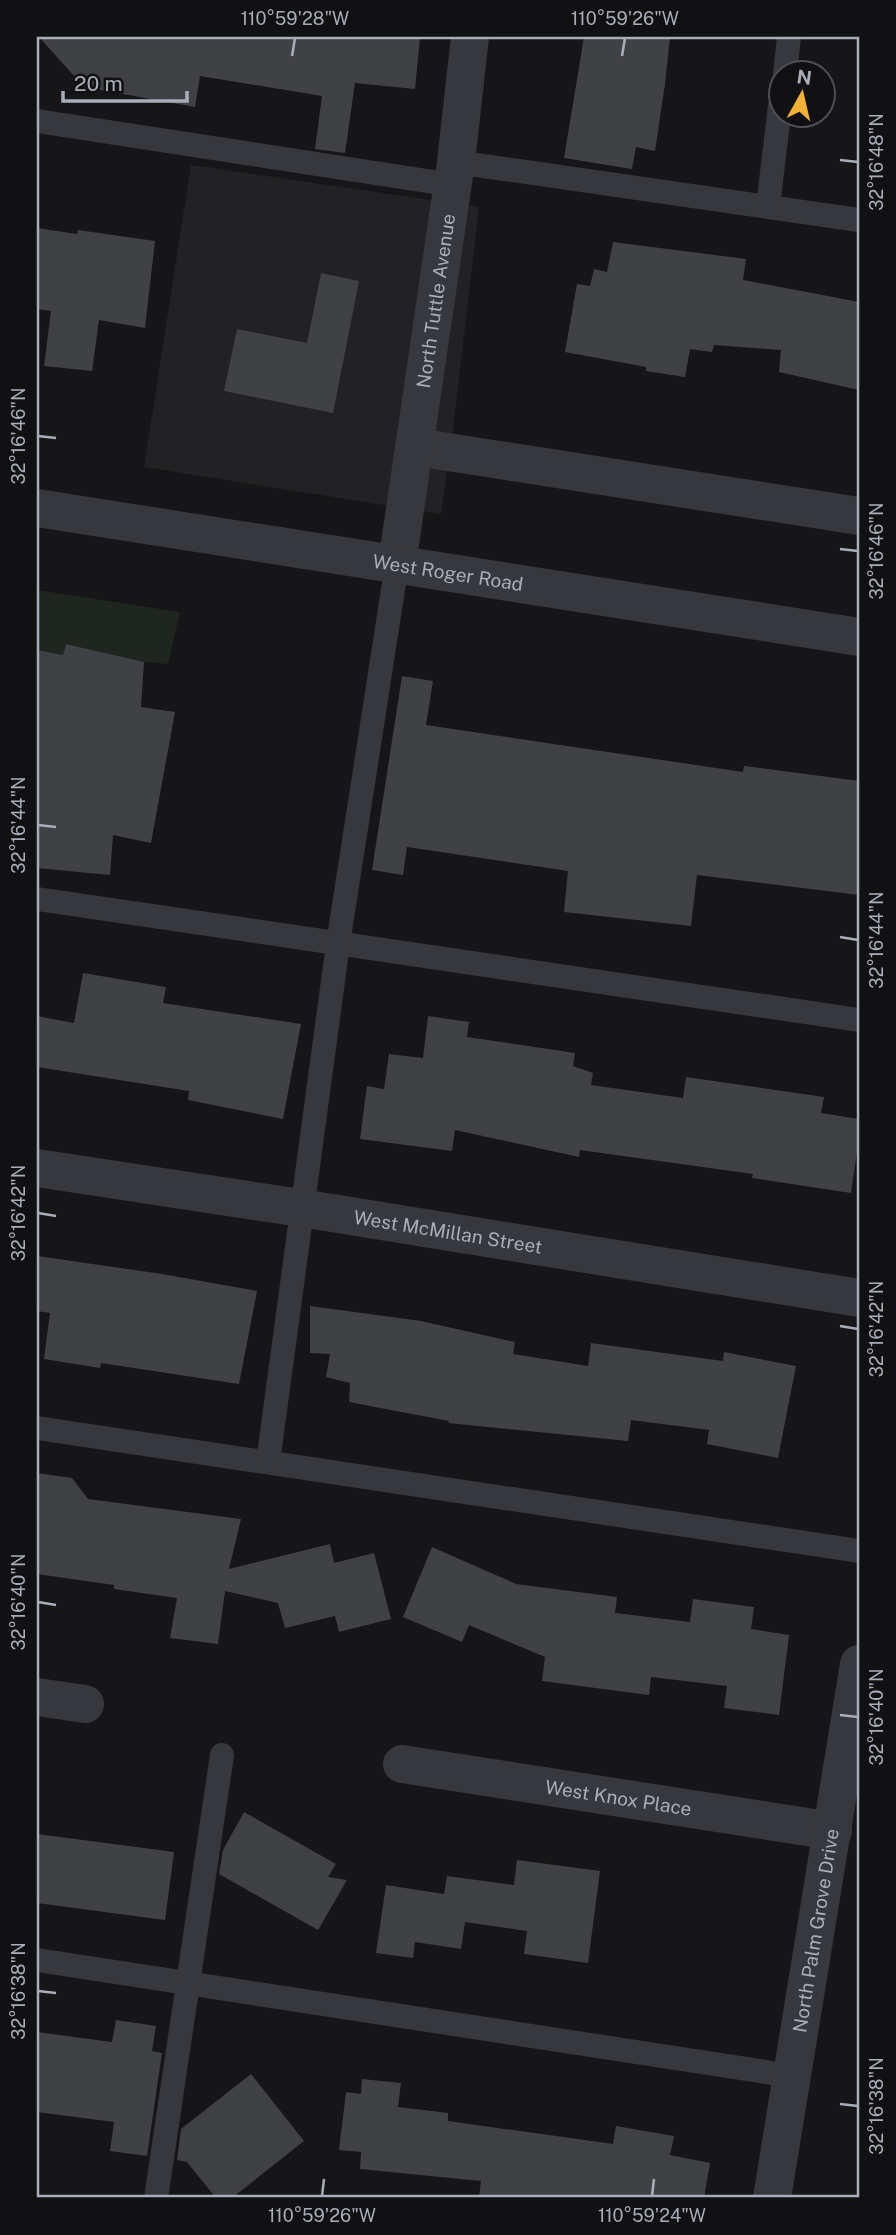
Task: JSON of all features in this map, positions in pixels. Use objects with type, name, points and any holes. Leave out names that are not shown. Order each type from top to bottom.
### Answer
[{"type":"street","name":"North Tuttle Avenue","points":[[397,564],[455,173],[470,37]]},
{"type":"street","points":[[416,447],[859,516]]},
{"type":"street","name":"West Roger Road","points":[[37,508],[859,637]]},
{"type":"street","name":"West McMillan Street","points":[[37,1168],[859,1298]]},
{"type":"street","name":"North Palm Grove Drive","points":[[772,2198],[859,1664]]},
{"type":"street","points":[[37,1697],[85,1704]]},
{"type":"street","name":"West Knox Place","points":[[402,1764],[833,1831]]},
{"type":"lane","points":[[787,60],[789,37]]},
{"type":"lane","points":[[37,121],[455,173],[768,206],[859,220]]},
{"type":"lane","points":[[768,206],[777,130]]},
{"type":"lane","points":[[268,1462],[338,944],[397,564]]},
{"type":"lane","points":[[37,900],[859,1020]]},
{"type":"lane","points":[[37,1428],[859,1551]]},
{"type":"lane","points":[[156,2198],[222,1755]]},
{"type":"lane","points":[[37,1960],[792,2076]]},
{"type":"shaded area","points":[[191,165],[479,207],[441,514],[144,467]]},
{"type":"shaded area","points":[[37,590],[180,612],[168,664],[144,662],[66,644],[63,655],[37,650]]},
{"type":"building","points":[[39,37],[420,37],[415,89],[355,83],[345,153],[315,149],[322,96],[200,76],[195,107],[84,87]]},
{"type":"building","points":[[584,37],[670,37],[655,151],[636,147],[632,169],[564,158]]},
{"type":"building","points":[[37,228],[77,234],[78,230],[155,241],[145,328],[99,320],[92,371],[44,366],[51,311],[37,309]]},
{"type":"building","points":[[613,242],[746,259],[743,280],[859,302],[859,390],[779,372],[781,350],[714,345],[712,352],[690,349],[685,377],[565,352],[577,284],[590,286],[594,269],[607,272]]},
{"type":"building","points":[[321,273],[359,281],[333,413],[224,391],[237,329],[307,343]]},
{"type":"building","points":[[66,644],[144,662],[141,707],[175,712],[151,843],[113,835],[110,875],[37,868],[37,650],[63,655]]},
{"type":"building","points":[[402,676],[433,681],[426,725],[743,772],[744,766],[859,781],[859,895],[697,875],[691,926],[564,912],[568,871],[407,847],[403,875],[372,870]]},
{"type":"building","points":[[83,973],[166,987],[163,1003],[301,1024],[283,1119],[188,1100],[189,1091],[37,1067],[37,1016],[74,1023]]},
{"type":"building","points":[[428,1016],[469,1022],[467,1037],[575,1053],[573,1066],[593,1073],[591,1085],[683,1098],[686,1077],[824,1097],[821,1113],[859,1119],[851,1193],[752,1178],[753,1174],[580,1150],[579,1157],[455,1130],[452,1151],[360,1139],[367,1086],[384,1089],[389,1054],[423,1058]]},
{"type":"building","points":[[37,1256],[257,1291],[239,1384],[101,1363],[100,1368],[44,1359],[50,1313],[37,1311]]},
{"type":"building","points":[[310,1306],[421,1321],[515,1342],[513,1354],[588,1366],[591,1343],[723,1361],[724,1352],[796,1366],[778,1458],[707,1444],[709,1430],[631,1420],[628,1441],[448,1423],[449,1421],[349,1402],[350,1383],[326,1377],[330,1354],[310,1353]]},
{"type":"building","points":[[37,1473],[72,1478],[88,1499],[241,1519],[229,1569],[330,1544],[334,1563],[374,1553],[391,1619],[339,1632],[335,1616],[285,1628],[278,1603],[225,1591],[218,1644],[170,1638],[177,1598],[114,1589],[114,1585],[37,1574]]},
{"type":"building","points":[[432,1547],[516,1584],[617,1597],[615,1613],[690,1622],[693,1599],[754,1607],[751,1629],[789,1635],[779,1715],[724,1708],[727,1686],[651,1677],[649,1695],[542,1681],[545,1657],[469,1625],[462,1642],[403,1617]]},
{"type":"building","points":[[244,1812],[336,1864],[328,1877],[347,1880],[318,1930],[219,1874],[223,1850]]},
{"type":"building","points":[[37,1834],[174,1852],[165,1920],[37,1903]]},
{"type":"building","points":[[517,1860],[600,1871],[588,1963],[524,1954],[527,1931],[465,1922],[461,1949],[415,1942],[413,1958],[376,1953],[386,1885],[444,1894],[447,1876],[514,1885]]},
{"type":"building","points":[[116,2020],[156,2026],[152,2051],[162,2053],[147,2156],[110,2151],[114,2122],[37,2112],[37,2032],[112,2042]]},
{"type":"building","points":[[251,2074],[304,2141],[232,2198],[216,2198],[187,2162],[177,2160],[181,2129]]},
{"type":"building","points":[[362,2079],[401,2083],[398,2107],[448,2113],[448,2121],[613,2144],[616,2126],[674,2136],[670,2155],[710,2163],[704,2198],[479,2198],[481,2181],[360,2169],[361,2152],[339,2150],[346,2092],[361,2094]]}]
